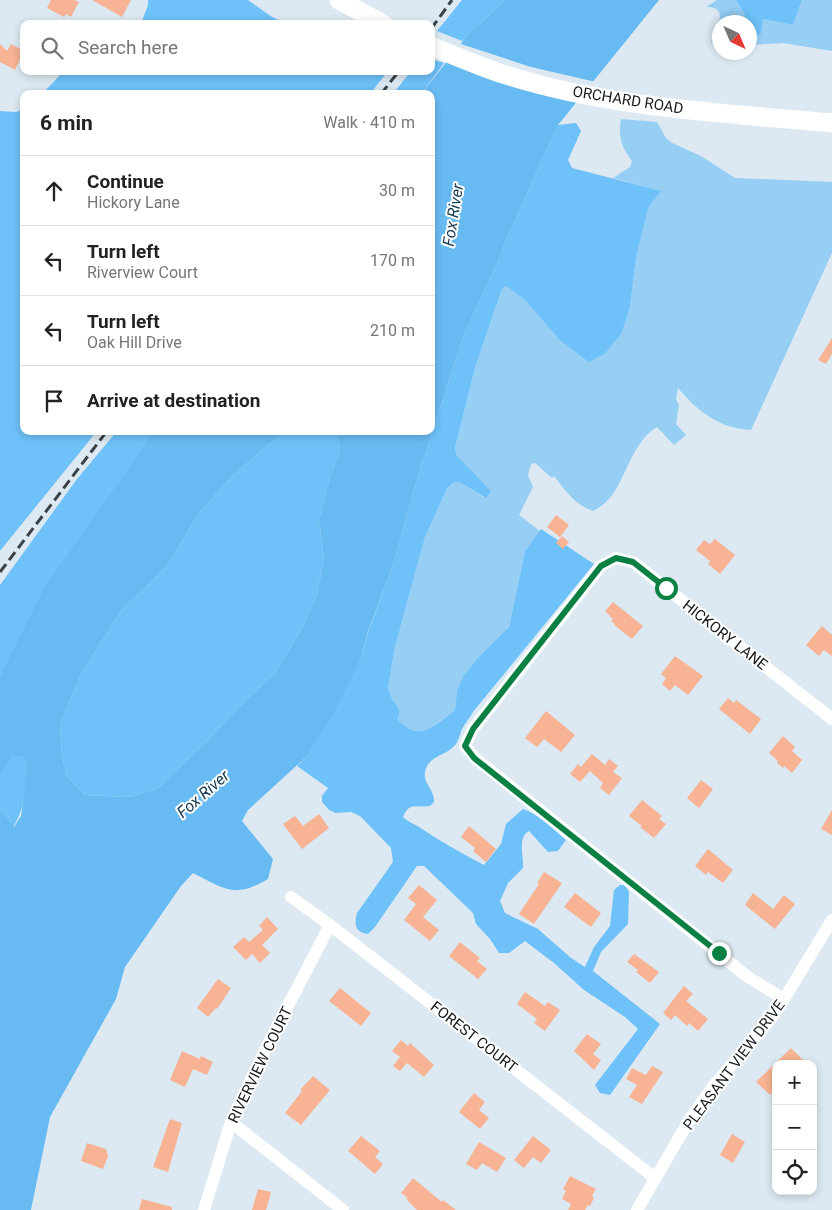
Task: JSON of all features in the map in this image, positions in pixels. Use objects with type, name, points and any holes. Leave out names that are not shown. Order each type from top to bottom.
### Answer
[{"type":"main road","points":[[338,0],[376,20]]},
{"type":"main road","name":"ORCHARD ROAD","points":[[435,48],[506,75],[609,99],[686,110],[832,123]]},
{"type":"street","name":"HICKORY LANE","points":[[784,999],[748,977],[474,758],[465,746],[473,729],[601,566],[616,558],[633,562],[644,570],[832,719]]},
{"type":"street","name":"FOREST COURT","points":[[292,897],[655,1178]]},
{"type":"street","name":"PLEASANT VIEW DRIVE","points":[[637,1210],[691,1117],[715,1084],[784,999],[832,920]]},
{"type":"street","name":"RIVERVIEW COURT","points":[[204,1210],[231,1122],[267,1046],[330,925]]},
{"type":"street","points":[[231,1122],[342,1210]]},
{"type":"shaded area","points":[[148,0],[248,0],[279,20],[142,20]]},
{"type":"shaded area","points":[[462,0],[505,0],[462,41],[437,31]]},
{"type":"shaded area","points":[[717,0],[736,0],[745,15],[720,15],[718,10],[706,7]]},
{"type":"shaded area","points":[[736,0],[802,0],[793,25],[763,19],[761,34],[757,36],[757,15],[745,15]]},
{"type":"shaded area","points":[[802,0],[832,0],[832,51],[783,43],[757,45],[757,36],[761,34],[763,19],[793,25]]},
{"type":"shaded area","points":[[435,60],[444,63],[424,90],[396,90],[408,75],[435,75]]},
{"type":"shaded area","points":[[60,75],[385,75],[373,90],[46,90]]},
{"type":"shaded area","points":[[20,110],[20,435],[94,435],[0,551],[0,111]]},
{"type":"shaded area","points":[[621,119],[657,122],[666,138],[672,143],[701,156],[735,178],[832,182],[832,253],[751,430],[730,426],[710,417],[693,404],[678,388],[676,399],[679,405],[676,424],[686,435],[674,445],[657,427],[646,435],[631,458],[612,495],[604,504],[593,511],[576,501],[554,476],[552,478],[535,463],[531,464],[528,475],[533,487],[519,515],[540,531],[525,551],[509,627],[457,691],[455,710],[433,726],[419,731],[412,730],[396,719],[399,709],[392,699],[388,688],[395,647],[425,537],[447,489],[452,483],[459,482],[485,498],[468,468],[457,456],[455,448],[475,368],[502,289],[506,286],[525,300],[537,313],[630,307],[636,258],[649,206],[660,191],[613,178],[630,167],[632,161],[621,141]]},
{"type":"shaded area","points":[[576,123],[581,131],[568,160],[572,168],[661,191],[649,206],[636,258],[630,307],[621,334],[604,354],[589,362],[561,341],[525,300],[506,286],[502,289],[475,368],[455,448],[457,456],[491,491],[486,498],[459,482],[452,483],[447,489],[425,537],[395,647],[388,688],[392,699],[399,709],[397,719],[412,730],[419,731],[433,726],[455,710],[457,691],[463,677],[478,658],[509,627],[525,551],[541,529],[594,564],[473,712],[462,729],[456,744],[427,766],[425,776],[433,794],[434,802],[430,806],[411,807],[405,812],[403,817],[484,865],[501,844],[506,824],[523,809],[546,822],[566,840],[558,851],[548,852],[529,831],[525,834],[522,842],[523,868],[508,883],[500,901],[505,913],[538,929],[571,958],[585,967],[594,947],[610,926],[614,890],[620,885],[625,885],[629,892],[628,924],[601,952],[593,971],[660,1024],[610,1095],[600,1093],[595,1085],[638,1029],[625,1017],[584,990],[554,963],[525,941],[509,953],[499,953],[490,939],[476,924],[473,913],[424,866],[417,866],[375,927],[368,934],[358,930],[356,927],[357,913],[393,862],[391,848],[360,816],[351,812],[336,813],[329,810],[322,802],[322,796],[328,788],[297,766],[306,757],[361,659],[367,635],[393,565],[431,435],[435,435],[435,424],[465,332],[558,125]]},
{"type":"shaded area","points":[[114,435],[152,435],[0,677],[0,585],[77,479]]},
{"type":"shaded area","points":[[280,435],[338,435],[340,450],[329,480],[319,520],[324,558],[317,594],[303,627],[276,672],[157,789],[128,797],[85,795],[67,777],[62,756],[60,724],[80,676],[120,612],[166,567],[200,512],[232,476]]},
{"type":"shaded area","points":[[13,756],[21,756],[27,763],[23,804],[13,827],[0,810],[0,777],[7,762]]},
{"type":"water","name":"Fox River","points":[[505,0],[659,0],[558,125],[465,332],[435,424],[435,90],[424,90],[466,37]]},
{"type":"water","name":"Fox River","points":[[152,435],[280,435],[232,476],[200,512],[166,567],[120,612],[80,676],[60,724],[62,756],[67,777],[85,795],[128,797],[157,789],[276,672],[303,627],[317,594],[324,558],[319,520],[329,480],[340,450],[338,435],[431,435],[393,565],[367,634],[361,659],[334,713],[306,757],[248,810],[242,821],[273,859],[268,879],[246,889],[230,890],[213,884],[193,873],[181,886],[125,967],[116,999],[50,1117],[31,1210],[0,1210],[0,810],[14,827],[21,816],[27,763],[21,756],[13,756],[0,777],[0,677],[46,585]]},
{"type":"pier","points":[[458,43],[531,67],[596,82],[581,102],[443,61]]},
{"type":"building","points":[[51,0],[74,0],[79,2],[71,17],[66,14],[64,17],[47,8]]},
{"type":"building","points":[[92,0],[131,0],[122,17]]},
{"type":"building","points":[[0,44],[7,51],[11,44],[20,49],[20,59],[15,70],[0,62]]},
{"type":"building","points":[[832,338],[832,354],[826,364],[818,360]]},
{"type":"building","points":[[556,515],[569,525],[560,537],[547,527]]},
{"type":"building","points":[[562,536],[569,542],[563,549],[556,543]]},
{"type":"building","points":[[715,539],[735,555],[720,574],[708,564],[710,561],[696,550],[704,540],[710,544]]},
{"type":"building","points":[[613,602],[643,626],[632,639],[614,625],[611,621],[613,619],[605,611]]},
{"type":"building","points":[[822,626],[832,635],[832,656],[824,650],[819,656],[806,645]]},
{"type":"building","points":[[675,656],[703,676],[688,695],[675,685],[670,691],[662,684],[666,678],[661,674]]},
{"type":"building","points":[[728,698],[734,703],[736,700],[761,719],[750,734],[719,709]]},
{"type":"building","points":[[546,711],[575,735],[561,752],[544,739],[537,747],[525,738]]},
{"type":"building","points":[[783,736],[795,747],[792,751],[802,760],[792,773],[777,763],[778,761],[769,753]]},
{"type":"building","points":[[592,754],[605,765],[609,759],[618,766],[613,772],[622,778],[609,795],[600,788],[603,783],[590,771],[580,782],[570,774],[578,764],[581,767]]},
{"type":"building","points":[[701,780],[713,789],[699,808],[687,798]]},
{"type":"building","points":[[642,800],[662,816],[659,819],[666,824],[654,838],[629,816]]},
{"type":"building","points":[[832,810],[832,835],[821,829]]},
{"type":"building","points":[[319,814],[329,828],[302,849],[283,824],[295,816],[303,826]]},
{"type":"building","points":[[469,826],[496,849],[486,862],[473,851],[475,848],[461,837]]},
{"type":"building","points":[[708,849],[733,870],[723,883],[708,872],[706,875],[695,866]]},
{"type":"building","points":[[544,872],[562,883],[534,924],[519,914],[539,884],[537,883]]},
{"type":"building","points":[[419,885],[437,900],[423,917],[439,930],[430,941],[404,920],[416,904],[408,898]]},
{"type":"building","points":[[575,893],[601,913],[591,927],[564,907]]},
{"type":"building","points":[[753,893],[773,909],[784,895],[795,904],[775,929],[745,905]]},
{"type":"building","points":[[267,917],[278,929],[262,945],[270,953],[260,963],[252,954],[246,960],[233,947],[244,937],[249,942],[263,930],[259,926]]},
{"type":"building","points":[[460,942],[480,958],[477,961],[487,969],[478,979],[449,956]]},
{"type":"building","points":[[634,954],[659,972],[650,983],[636,972],[638,970],[627,962]]},
{"type":"building","points":[[218,979],[231,988],[217,1009],[208,1017],[197,1008]]},
{"type":"building","points":[[684,986],[693,994],[686,1001],[708,1019],[698,1031],[689,1023],[687,1026],[675,1015],[671,1020],[663,1013]]},
{"type":"building","points":[[340,988],[371,1013],[361,1026],[329,1001]]},
{"type":"building","points":[[525,992],[545,1006],[548,1002],[560,1010],[545,1031],[534,1023],[537,1019],[517,1004]]},
{"type":"building","points":[[587,1034],[601,1044],[593,1054],[601,1060],[594,1070],[574,1051]]},
{"type":"building","points":[[401,1040],[408,1046],[410,1043],[434,1065],[424,1077],[407,1063],[400,1071],[393,1066],[400,1057],[392,1051]]},
{"type":"building","points":[[791,1048],[803,1060],[779,1060]]},
{"type":"building","points":[[182,1051],[200,1059],[201,1056],[213,1062],[207,1075],[193,1069],[185,1087],[170,1080]]},
{"type":"building","points":[[652,1066],[663,1072],[642,1104],[629,1097],[637,1085],[626,1079],[632,1068],[646,1075]]},
{"type":"building","points":[[772,1066],[772,1093],[770,1095],[756,1082]]},
{"type":"building","points":[[313,1076],[330,1090],[301,1125],[285,1113],[302,1091],[300,1090]]},
{"type":"building","points":[[474,1093],[485,1102],[479,1110],[489,1118],[480,1129],[459,1112]]},
{"type":"building","points":[[170,1119],[182,1123],[168,1172],[153,1167]]},
{"type":"building","points":[[732,1134],[745,1142],[733,1163],[720,1155]]},
{"type":"building","points":[[361,1136],[380,1151],[375,1157],[383,1164],[375,1174],[348,1151]]},
{"type":"building","points":[[533,1136],[551,1150],[541,1163],[533,1157],[524,1168],[514,1160]]},
{"type":"building","points":[[479,1142],[506,1158],[497,1172],[482,1163],[477,1170],[466,1164]]},
{"type":"building","points":[[87,1143],[106,1149],[108,1156],[103,1169],[81,1161]]},
{"type":"building","points":[[570,1176],[596,1189],[590,1206],[588,1205],[585,1210],[568,1210],[571,1204],[562,1199],[566,1191],[563,1189]]},
{"type":"building","points":[[413,1178],[442,1202],[443,1200],[456,1210],[417,1210],[406,1199],[408,1198],[401,1193]]},
{"type":"building","points":[[258,1189],[271,1192],[266,1210],[252,1210]]},
{"type":"building","points":[[142,1199],[172,1207],[172,1210],[139,1210]]},
{"type":"railway","points":[[435,23],[452,0]]},
{"type":"railway","points":[[384,90],[396,75]]},
{"type":"railway","points":[[0,572],[104,435]]},
{"type":"route","points":[[666,588],[633,562],[616,558],[601,566],[473,729],[465,746],[474,758],[719,953]]}]
